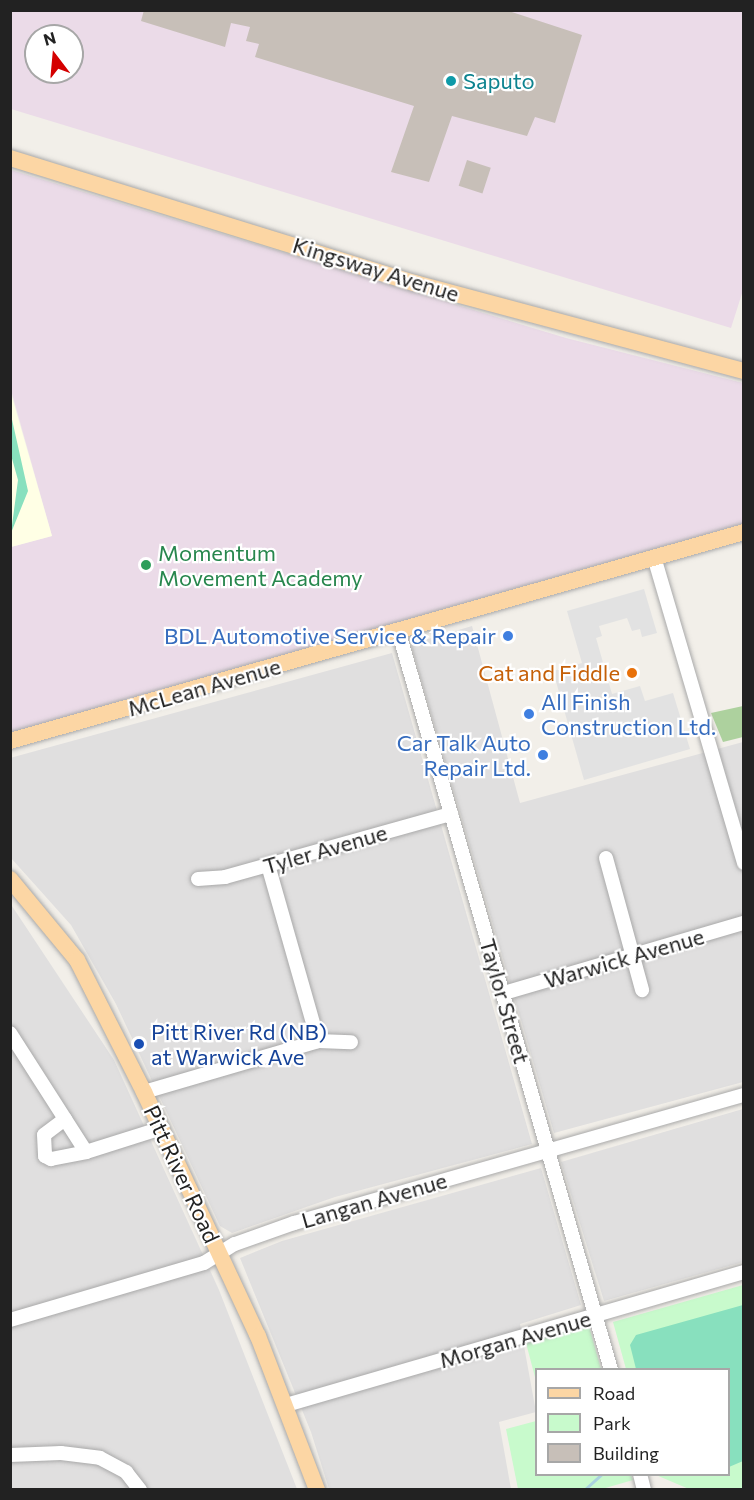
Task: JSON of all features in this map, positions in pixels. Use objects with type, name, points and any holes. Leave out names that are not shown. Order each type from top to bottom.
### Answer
[{"type":"main road","name":"Kingsway Avenue","points":[[10,158],[415,283],[744,371]]},
{"type":"main road","name":"McLean Avenue","points":[[10,741],[399,633],[744,532]]},
{"type":"main road","name":"Pitt River Road","points":[[10,879],[77,960],[144,1092],[286,1405],[316,1490]]},
{"type":"street","points":[[654,557],[744,863]]},
{"type":"street","name":"Taylor Street","points":[[399,633],[610,1368]]},
{"type":"street","name":"Tyler Avenue","points":[[198,879],[225,877],[451,814]]},
{"type":"street","points":[[606,858],[642,990]]},
{"type":"street","points":[[268,865],[318,1041]]},
{"type":"street","name":"Warwick Avenue","points":[[504,993],[744,923]]},
{"type":"street","points":[[10,1033],[86,1152]]},
{"type":"street","points":[[144,1092],[318,1041],[351,1042]]},
{"type":"street","name":"Langan Avenue","points":[[10,1320],[219,1255],[235,1244],[294,1223],[744,1095]]},
{"type":"street","points":[[65,1119],[44,1135],[45,1156],[51,1159],[86,1152],[162,1128]]},
{"type":"street","name":"Morgan Avenue","points":[[286,1405],[744,1272]]},
{"type":"street","points":[[10,1455],[61,1453],[99,1458],[126,1472],[140,1490]]},
{"type":"shaded area","points":[[10,11],[743,11],[744,287],[731,328],[11,109]]},
{"type":"shaded area","points":[[11,170],[566,338],[743,383],[743,524],[11,733],[11,547],[52,536],[11,390]]},
{"type":"shaded area","points":[[10,390],[52,536],[11,547],[10,547]]},
{"type":"shaded area","points":[[644,589],[657,633],[642,637],[640,629],[632,631],[627,618],[599,626],[602,636],[596,638],[612,694],[640,686],[645,701],[673,693],[690,749],[584,780],[553,671],[582,663],[567,611]]},
{"type":"shaded area","points":[[472,626],[520,803],[743,742],[743,1082],[554,1133],[411,644]]},
{"type":"shaded area","points":[[392,653],[532,1144],[335,1197],[232,1233],[220,1226],[116,1004],[71,925],[11,858],[10,758]]},
{"type":"shaded area","points":[[10,903],[114,1060],[219,1290],[297,1489],[11,1489]]},
{"type":"shaded area","points":[[743,1109],[743,1262],[604,1301],[561,1162]]},
{"type":"shaded area","points":[[541,1168],[581,1305],[520,1324],[535,1412],[499,1422],[511,1489],[329,1489],[311,1432],[240,1258],[282,1241]]},
{"type":"green space","points":[[11,415],[28,491],[11,533],[18,480],[11,455]]},
{"type":"green space","points":[[743,706],[743,737],[723,742],[711,713]]},
{"type":"green space","points":[[743,1285],[743,1489],[689,1489],[658,1476],[730,1476],[730,1368],[626,1368],[613,1322]]},
{"type":"green space","points":[[743,1305],[743,1461],[730,1467],[730,1368],[636,1368],[630,1345],[636,1335]]},
{"type":"green space","points":[[589,1326],[601,1368],[535,1368],[535,1377],[526,1343]]},
{"type":"green space","points":[[535,1421],[535,1476],[631,1476],[633,1480],[602,1489],[518,1489],[506,1429]]},
{"type":"building","name":"Saputo","points":[[144,10],[506,10],[582,35],[555,123],[535,117],[527,136],[452,116],[429,182],[391,172],[414,106],[255,57],[259,44],[246,41],[250,27],[231,23],[225,47],[141,21]]},
{"type":"building","name":"Saputo","points":[[467,160],[491,168],[482,193],[459,186]]},
{"type":"waterway","points":[[584,1490],[600,1476]]},
{"type":"place","name":"Saputo","points":[[451,81]]},
{"type":"place","name":"Momentum Movement Academy","points":[[146,565]]},
{"type":"place","name":"BDL Automotive Service & Repair","points":[[508,636]]},
{"type":"place","name":"Cat and Fiddle","points":[[632,673]]},
{"type":"place","name":"All Finish Construction Ltd.","points":[[529,714]]},
{"type":"place","name":"Car Talk Auto Repair Ltd.","points":[[543,755]]},
{"type":"place","name":"Pitt River Rd (NB) at Warwick Ave","points":[[139,1044]]}]
